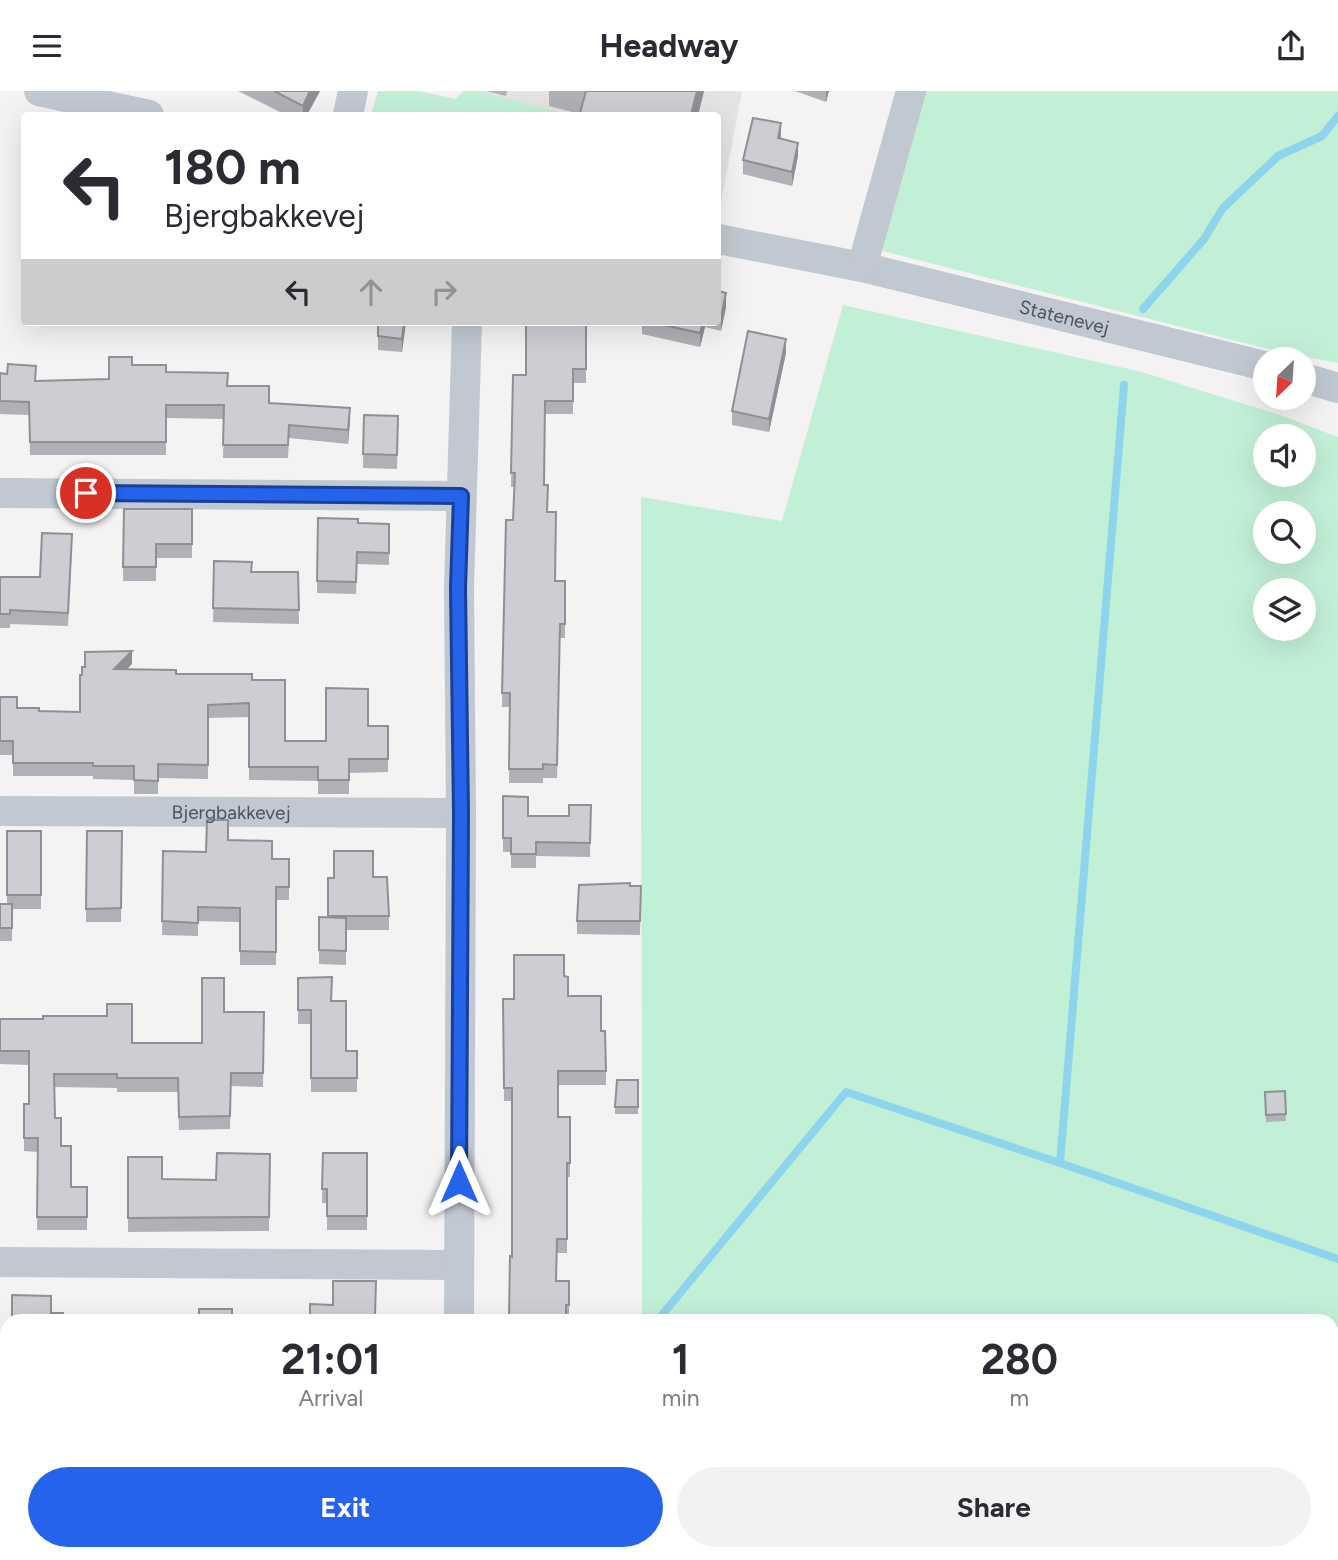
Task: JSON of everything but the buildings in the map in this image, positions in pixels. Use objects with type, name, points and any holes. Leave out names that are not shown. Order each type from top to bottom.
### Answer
[{"type":"street","points":[[39,91],[135,112]]},
{"type":"street","points":[[349,112],[353,91]]},
{"type":"street","points":[[862,267],[911,91]]},
{"type":"street","name":"Statenevej","points":[[721,240],[862,267],[1253,363]]},
{"type":"street","points":[[459,1314],[461,813],[458,588],[467,326]]},
{"type":"street","points":[[1316,382],[1338,388]]},
{"type":"street","points":[[0,493],[461,496]]},
{"type":"street","name":"Bjergbakkevej","points":[[0,811],[461,813]]},
{"type":"street","points":[[0,1262],[460,1265]]},
{"type":"shaded area","points":[[466,91],[742,91],[721,202],[721,112],[461,112]]},
{"type":"green space","points":[[378,91],[418,91],[455,99],[464,91],[478,91],[559,112],[372,112]]},
{"type":"green space","points":[[920,91],[1338,91],[1338,363],[1316,359],[1316,347],[1260,347],[871,248]]},
{"type":"green space","points":[[843,305],[1138,371],[1253,407],[1253,410],[1264,410],[1304,424],[1253,424],[1253,487],[1316,487],[1316,429],[1338,437],[1338,1314],[642,1314],[641,497],[782,521]]},
{"type":"waterway","points":[[1143,309],[1204,239],[1223,208],[1278,156],[1322,136],[1338,116]]},
{"type":"waterway","points":[[1060,1163],[1124,385]]},
{"type":"waterway","points":[[663,1314],[846,1092],[1338,1259]]},
{"type":"route","points":[[86,493],[461,496],[458,588],[461,813],[459,1182]]}]
